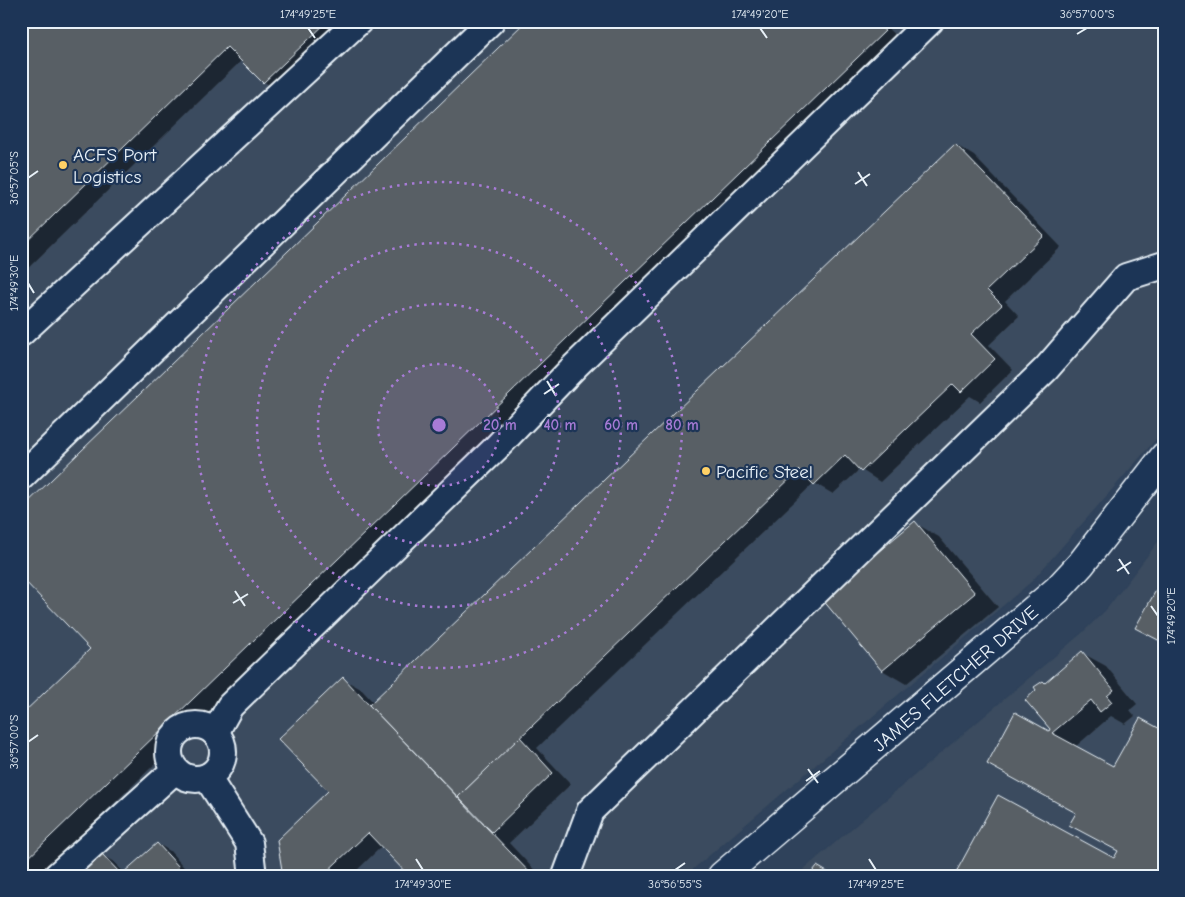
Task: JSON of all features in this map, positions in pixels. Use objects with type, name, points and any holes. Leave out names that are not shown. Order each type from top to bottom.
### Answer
[{"type":"main road","name":"JAMES FLETCHER DRIVE","points":[[722,876],[1057,590],[1081,564],[1164,457]]},
{"type":"lane","points":[[21,333],[359,21]]},
{"type":"lane","points":[[21,477],[491,21]]},
{"type":"lane","points":[[216,733],[230,706],[488,456],[576,365],[930,21]]},
{"type":"lane","points":[[566,876],[590,811],[1046,369],[1126,278],[1164,264]]},
{"type":"lane","points":[[199,725],[216,733],[221,740],[223,757],[220,766],[207,778],[190,779],[174,770],[170,762],[170,744],[181,729],[199,725]]},
{"type":"lane","points":[[57,876],[174,770]]},
{"type":"lane","points":[[207,778],[249,843],[253,876]]},
{"type":"shaded area","points":[[21,21],[1164,21],[1164,430],[1032,581],[685,876],[21,876]]},
{"type":"shaded area","points":[[1164,534],[1164,876],[796,876],[1081,634],[1106,610]]},
{"type":"building","name":"ACFS Port Logistics","points":[[21,21],[328,21],[263,83],[227,47],[21,247]]},
{"type":"building","points":[[526,21],[873,21],[885,31],[21,865],[21,715],[90,649],[21,577],[21,509]]},
{"type":"building","name":"Pacific Steel","points":[[955,144],[1044,236],[987,290],[1002,305],[971,334],[995,359],[961,392],[953,384],[861,472],[845,455],[814,485],[799,470],[458,797],[369,705]]},
{"type":"building","points":[[915,521],[975,593],[882,671],[822,599]]},
{"type":"building","points":[[1164,576],[1164,643],[1135,628]]},
{"type":"building","points":[[1082,651],[1114,690],[1107,696],[1112,702],[1100,712],[1091,700],[1052,733],[1113,766],[1140,718],[1164,731],[1164,876],[954,876],[998,795],[1114,858],[1118,851],[1069,825],[1076,813],[987,764],[1015,712],[1049,731],[1050,729],[1025,700],[1036,690],[1034,687],[1043,681],[1045,683]]},
{"type":"building","points":[[343,677],[533,876],[409,876],[368,833],[322,876],[283,876],[277,840],[328,791],[278,739]]},
{"type":"building","points":[[520,737],[553,773],[492,832],[458,797]]},
{"type":"building","points":[[157,843],[179,867],[168,876],[126,876],[123,873]]},
{"type":"building","points":[[102,854],[121,874],[119,876],[77,876]]},
{"type":"building","points":[[817,866],[834,876],[809,876]]},
{"type":"building","points":[[189,871],[193,876],[183,876]]},
{"type":"place","name":"ACFS Port Logistics","points":[[63,165]]},
{"type":"place","name":"Pacific Steel","points":[[706,471]]}]
